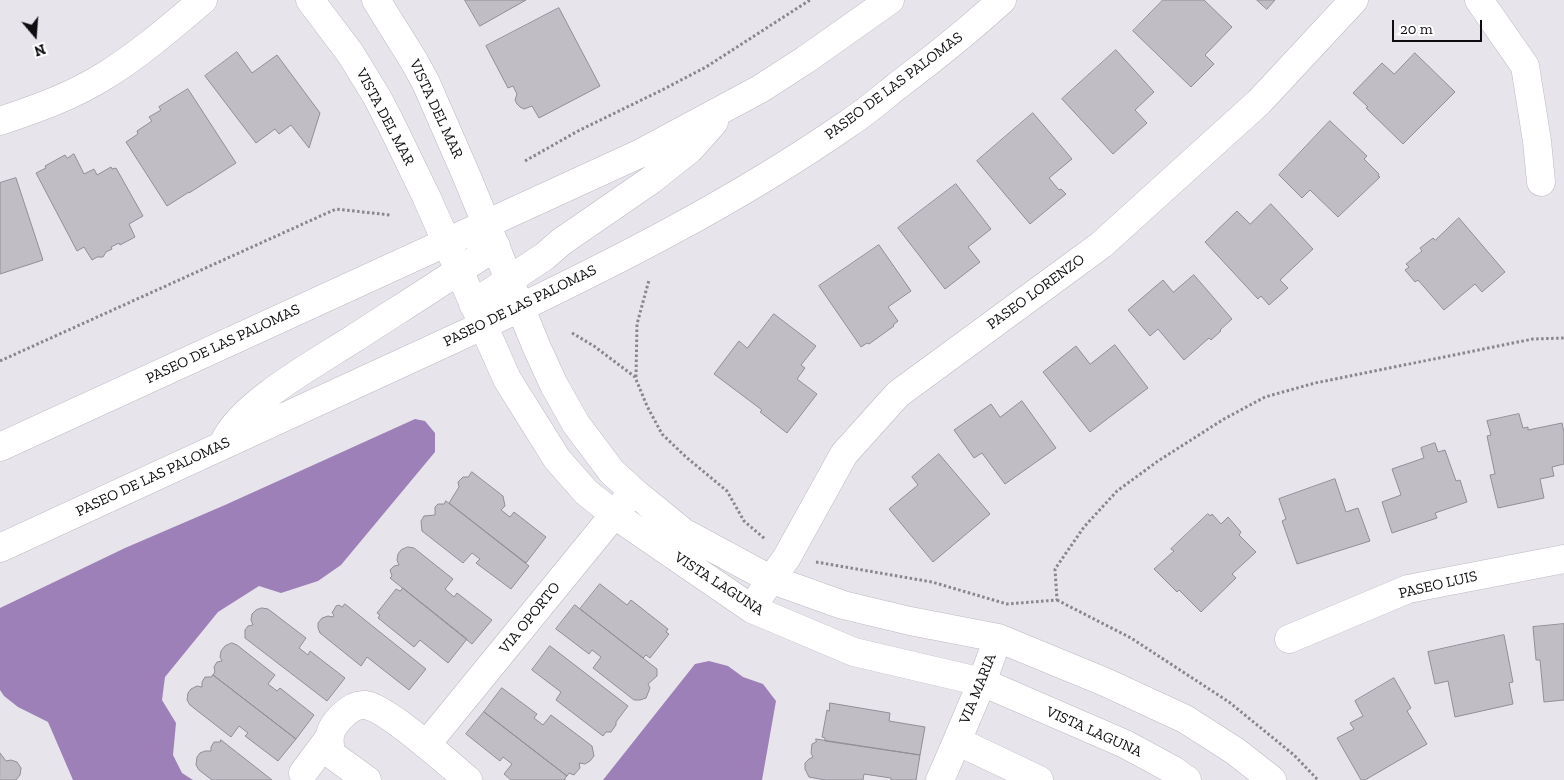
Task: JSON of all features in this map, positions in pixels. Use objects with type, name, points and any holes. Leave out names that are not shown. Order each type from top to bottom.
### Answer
[{"type":"street","points":[[0,121],[58,100],[105,76],[154,41],[203,0]]},
{"type":"street","name":"VISTA DEL MAR","points":[[310,0],[350,53],[377,97],[405,152],[446,242]]},
{"type":"street","name":"VISTA DEL MAR","points":[[376,0],[405,45],[426,83],[491,234]]},
{"type":"street","name":"PASEO DE LAS PALOMAS","points":[[0,447],[446,242],[491,234],[722,110],[805,60],[890,0]]},
{"type":"street","name":"PASEO DE LAS PALOMAS","points":[[0,548],[222,445],[478,315],[521,307],[637,250],[717,206],[850,123],[937,56],[1002,0]]},
{"type":"street","name":"PASEO LORENZO","points":[[752,608],[770,579],[787,557],[844,454],[898,394],[1101,245],[1259,102],[1354,0]]},
{"type":"street","points":[[1479,0],[1525,66],[1537,141],[1541,182]]},
{"type":"street","name":"PASEO DE LAS PALOMAS","points":[[478,315],[510,280],[682,156],[708,130],[722,110]]},
{"type":"street","points":[[222,445],[228,432],[239,419],[285,383],[459,271],[491,234],[521,307]]},
{"type":"street","name":"VISTA LAGUNA","points":[[446,242],[507,379],[557,459],[586,492],[615,515],[752,608],[854,652],[982,682],[1125,744],[1187,780]]},
{"type":"street","name":"VISTA LAGUNA","points":[[521,307],[554,385],[576,424],[612,472],[683,532],[770,579],[843,605],[910,621],[998,638],[1105,682],[1185,719],[1235,751],[1272,780]]},
{"type":"street","name":"VIA OPORTO","points":[[426,745],[633,491]]},
{"type":"street","name":"PASEO LUIS","points":[[1289,639],[1408,589],[1564,559]]},
{"type":"street","name":"VIA MARIA","points":[[940,780],[982,682],[998,638]]},
{"type":"street","points":[[303,773],[329,738],[333,725],[350,708],[364,704],[376,707],[468,780]]},
{"type":"street","points":[[329,738],[331,754],[367,780]]},
{"type":"street","name":"VIA MARIA","points":[[957,741],[1039,780]]},
{"type":"path","points":[[525,161],[578,131],[706,66],[810,0]]},
{"type":"path","points":[[0,361],[336,209],[390,215]]},
{"type":"path","points":[[649,280],[637,324],[636,377],[647,406],[662,434],[727,491],[744,521],[787,557],[932,582],[1007,604],[1057,600],[1131,638],[1229,702],[1294,755],[1318,780]]},
{"type":"path","points":[[572,333],[594,346],[636,377]]},
{"type":"path","points":[[1057,600],[1055,568],[1084,527],[1117,491],[1158,461],[1224,419],[1265,397],[1315,383],[1534,339],[1564,338]]},
{"type":"shaded area","points":[[415,419],[425,421],[435,433],[435,452],[341,565],[318,581],[281,593],[259,586],[218,612],[165,677],[162,700],[176,723],[173,755],[182,773],[193,780],[73,780],[48,722],[18,707],[4,696],[0,690],[0,608],[125,548]]},
{"type":"shaded area","points":[[709,661],[728,666],[743,677],[763,684],[776,701],[762,780],[603,780],[695,664]]},
{"type":"building","points":[[465,0],[526,0],[480,26]]},
{"type":"building","points":[[1163,0],[1204,0],[1232,27],[1205,55],[1214,64],[1191,87],[1133,31]]},
{"type":"building","points":[[1257,0],[1275,0],[1267,9]]},
{"type":"building","points":[[559,8],[600,86],[539,118],[532,106],[524,109],[517,104],[515,100],[517,94],[513,86],[508,88],[486,46]]},
{"type":"building","points":[[1116,50],[1154,92],[1135,110],[1147,123],[1113,154],[1062,99]]},
{"type":"building","points":[[237,52],[252,73],[277,55],[320,113],[309,148],[291,125],[279,134],[275,129],[256,143],[205,76]]},
{"type":"building","points":[[1415,53],[1455,92],[1403,144],[1353,93],[1382,63],[1394,74]]},
{"type":"building","points":[[188,89],[236,163],[167,206],[126,142],[138,134],[137,131],[152,121],[149,117],[161,110],[159,107]]},
{"type":"building","points":[[1033,113],[1072,159],[1049,178],[1059,190],[1061,189],[1066,194],[1030,224],[977,161]]},
{"type":"building","points":[[1330,121],[1367,156],[1364,159],[1380,177],[1338,217],[1310,190],[1302,198],[1279,175]]},
{"type":"building","points":[[74,154],[84,174],[94,169],[97,175],[111,167],[112,169],[116,168],[143,216],[129,224],[135,237],[120,245],[119,243],[111,247],[112,249],[106,252],[103,257],[97,257],[92,260],[84,247],[77,251],[36,173],[65,155],[67,158]]},
{"type":"building","points":[[16,178],[43,260],[0,274],[0,183]]},
{"type":"building","points":[[956,184],[991,229],[968,247],[980,262],[945,289],[898,228]]},
{"type":"building","points":[[1271,204],[1313,249],[1280,280],[1288,288],[1269,305],[1261,296],[1258,299],[1205,242],[1237,211],[1250,224]]},
{"type":"building","points":[[1459,218],[1505,272],[1482,292],[1475,284],[1444,310],[1418,280],[1415,282],[1405,270],[1409,267],[1406,264],[1422,251],[1420,248],[1433,238],[1435,240]]},
{"type":"building","points":[[879,245],[911,291],[888,307],[898,321],[894,326],[869,344],[867,343],[861,347],[819,286]]},
{"type":"building","points":[[1194,275],[1232,319],[1211,340],[1209,338],[1184,360],[1158,329],[1150,336],[1128,310],[1163,280],[1173,292]]},
{"type":"building","points":[[774,314],[816,346],[801,365],[805,368],[797,379],[817,394],[787,433],[760,412],[762,410],[714,374],[739,341],[747,348]]},
{"type":"building","points":[[1115,345],[1148,388],[1090,432],[1043,372],[1076,346],[1090,364]]},
{"type":"building","points":[[1022,401],[1056,448],[1005,484],[982,453],[974,458],[954,430],[991,404],[1000,417]]},
{"type":"building","points":[[1519,414],[1523,428],[1528,427],[1528,430],[1562,423],[1564,432],[1564,464],[1552,467],[1554,476],[1540,479],[1544,498],[1498,508],[1490,475],[1495,474],[1487,436],[1491,435],[1487,421]]},
{"type":"building","points":[[1435,443],[1438,452],[1445,450],[1456,481],[1460,480],[1467,502],[1435,513],[1437,518],[1392,533],[1382,502],[1401,495],[1392,469],[1424,458],[1421,448]]},
{"type":"building","points":[[939,454],[990,514],[933,562],[889,509],[918,485],[912,477]]},
{"type":"building","points":[[472,472],[503,496],[505,506],[501,510],[510,517],[514,512],[546,537],[526,563],[449,503],[459,487],[458,482],[463,477],[468,477]]},
{"type":"building","points":[[1335,479],[1346,512],[1358,508],[1370,541],[1297,564],[1282,521],[1286,519],[1279,499]]},
{"type":"building","points":[[446,501],[529,566],[511,589],[476,563],[480,559],[472,553],[463,563],[422,531],[421,521],[424,516],[435,515],[435,507],[438,504],[444,504]]},
{"type":"building","points":[[1208,514],[1211,516],[1212,514],[1221,524],[1228,517],[1241,532],[1239,535],[1256,552],[1232,574],[1236,578],[1201,612],[1154,569],[1174,551],[1171,549]]},
{"type":"building","points":[[408,547],[414,548],[453,579],[445,589],[454,597],[457,593],[492,620],[472,644],[390,578],[392,576],[390,570],[394,566],[399,565],[397,560],[398,554],[401,550]]},
{"type":"building","points":[[600,584],[627,605],[631,600],[668,629],[666,632],[669,634],[650,658],[646,655],[643,658],[580,609]]},
{"type":"building","points":[[403,588],[467,639],[448,663],[420,640],[414,647],[378,618],[380,615],[377,613],[396,589],[400,591]]},
{"type":"building","points":[[345,604],[426,669],[409,690],[367,657],[361,666],[320,633],[318,623],[322,618],[333,617],[332,613],[336,606],[342,607]]},
{"type":"building","points":[[575,605],[657,669],[657,676],[648,684],[650,688],[646,698],[634,700],[593,668],[601,657],[592,650],[589,654],[556,629]]},
{"type":"building","points":[[262,608],[268,609],[306,638],[299,648],[308,655],[310,651],[345,678],[327,701],[245,638],[245,630],[248,626],[253,625],[251,620],[252,614]]},
{"type":"building","points":[[1564,624],[1564,700],[1544,702],[1540,660],[1536,660],[1533,627]]},
{"type":"building","points":[[1504,635],[1513,682],[1509,683],[1513,704],[1455,717],[1448,681],[1435,684],[1428,652]]},
{"type":"building","points":[[232,643],[275,675],[268,684],[277,691],[280,688],[314,715],[296,739],[213,675],[217,662],[222,661],[220,657],[221,651],[225,646]]},
{"type":"building","points":[[550,646],[628,706],[611,732],[606,732],[603,736],[556,700],[561,692],[532,670]]},
{"type":"building","points":[[213,675],[296,739],[278,761],[245,736],[248,733],[239,726],[231,737],[190,705],[187,700],[191,689],[197,686],[202,687],[205,677]]},
{"type":"building","points":[[1394,678],[1411,708],[1407,711],[1427,744],[1365,780],[1361,780],[1337,738],[1354,729],[1350,723],[1363,716],[1355,701]]},
{"type":"building","points":[[502,688],[537,714],[534,718],[543,725],[551,715],[592,746],[594,756],[585,764],[579,763],[580,768],[574,775],[569,773],[567,776],[484,712]]},
{"type":"building","points":[[830,703],[890,713],[889,721],[925,727],[920,755],[825,741],[825,738],[822,737]]},
{"type":"building","points":[[484,712],[567,776],[565,780],[511,780],[504,774],[512,764],[503,757],[500,761],[466,734]]},
{"type":"building","points":[[816,739],[920,755],[916,780],[891,780],[891,778],[864,774],[863,780],[825,780],[809,777],[805,769],[805,763],[813,757],[811,753],[812,744],[816,742]]},
{"type":"building","points":[[221,740],[272,780],[212,780],[199,770],[196,765],[197,757],[200,753],[211,751],[214,742],[220,742]]},
{"type":"building","points":[[0,753],[6,761],[17,762],[21,768],[20,775],[16,780],[0,780]]}]
